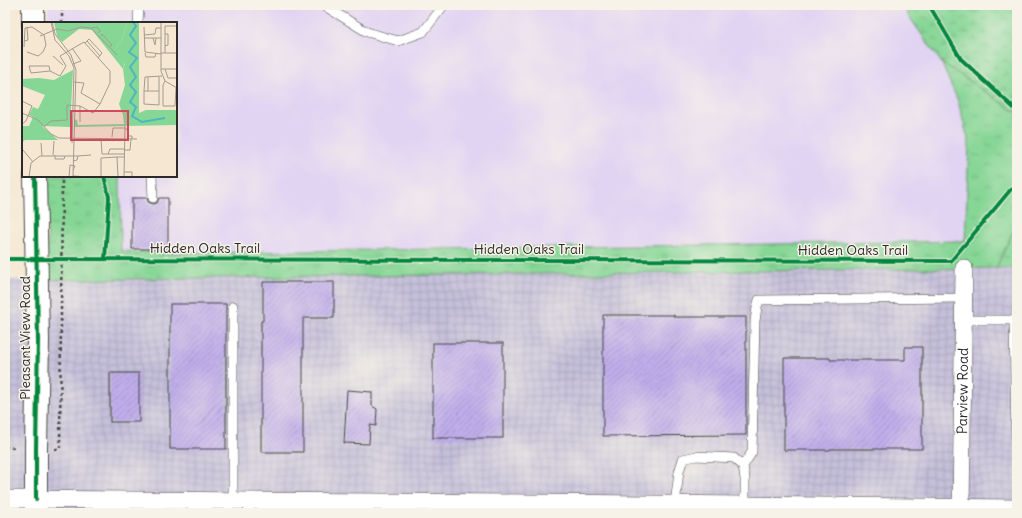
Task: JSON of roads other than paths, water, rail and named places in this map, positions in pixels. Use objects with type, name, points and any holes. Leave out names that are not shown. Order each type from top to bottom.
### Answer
[{"type":"street","points":[[33,5],[33,22]]},
{"type":"street","name":"Pleasant View Road","points":[[35,177],[38,340],[36,506]]},
{"type":"street","name":"Parview Road","points":[[961,510],[964,268]]},
{"type":"street","points":[[5,499],[36,506],[243,505],[320,507],[532,508],[675,504],[961,510],[1017,508]]},
{"type":"lane","points":[[138,22],[139,5]]},
{"type":"lane","points":[[323,5],[367,32],[398,41],[423,32],[444,5]]},
{"type":"lane","points":[[152,177],[153,198]]},
{"type":"lane","points":[[745,505],[744,466],[752,452],[755,321],[759,300],[964,298]]},
{"type":"lane","points":[[233,306],[243,505]]},
{"type":"lane","points":[[963,320],[1014,320],[1017,442]]},
{"type":"lane","points":[[675,504],[679,472],[683,459],[696,456],[734,458],[744,466]]}]
